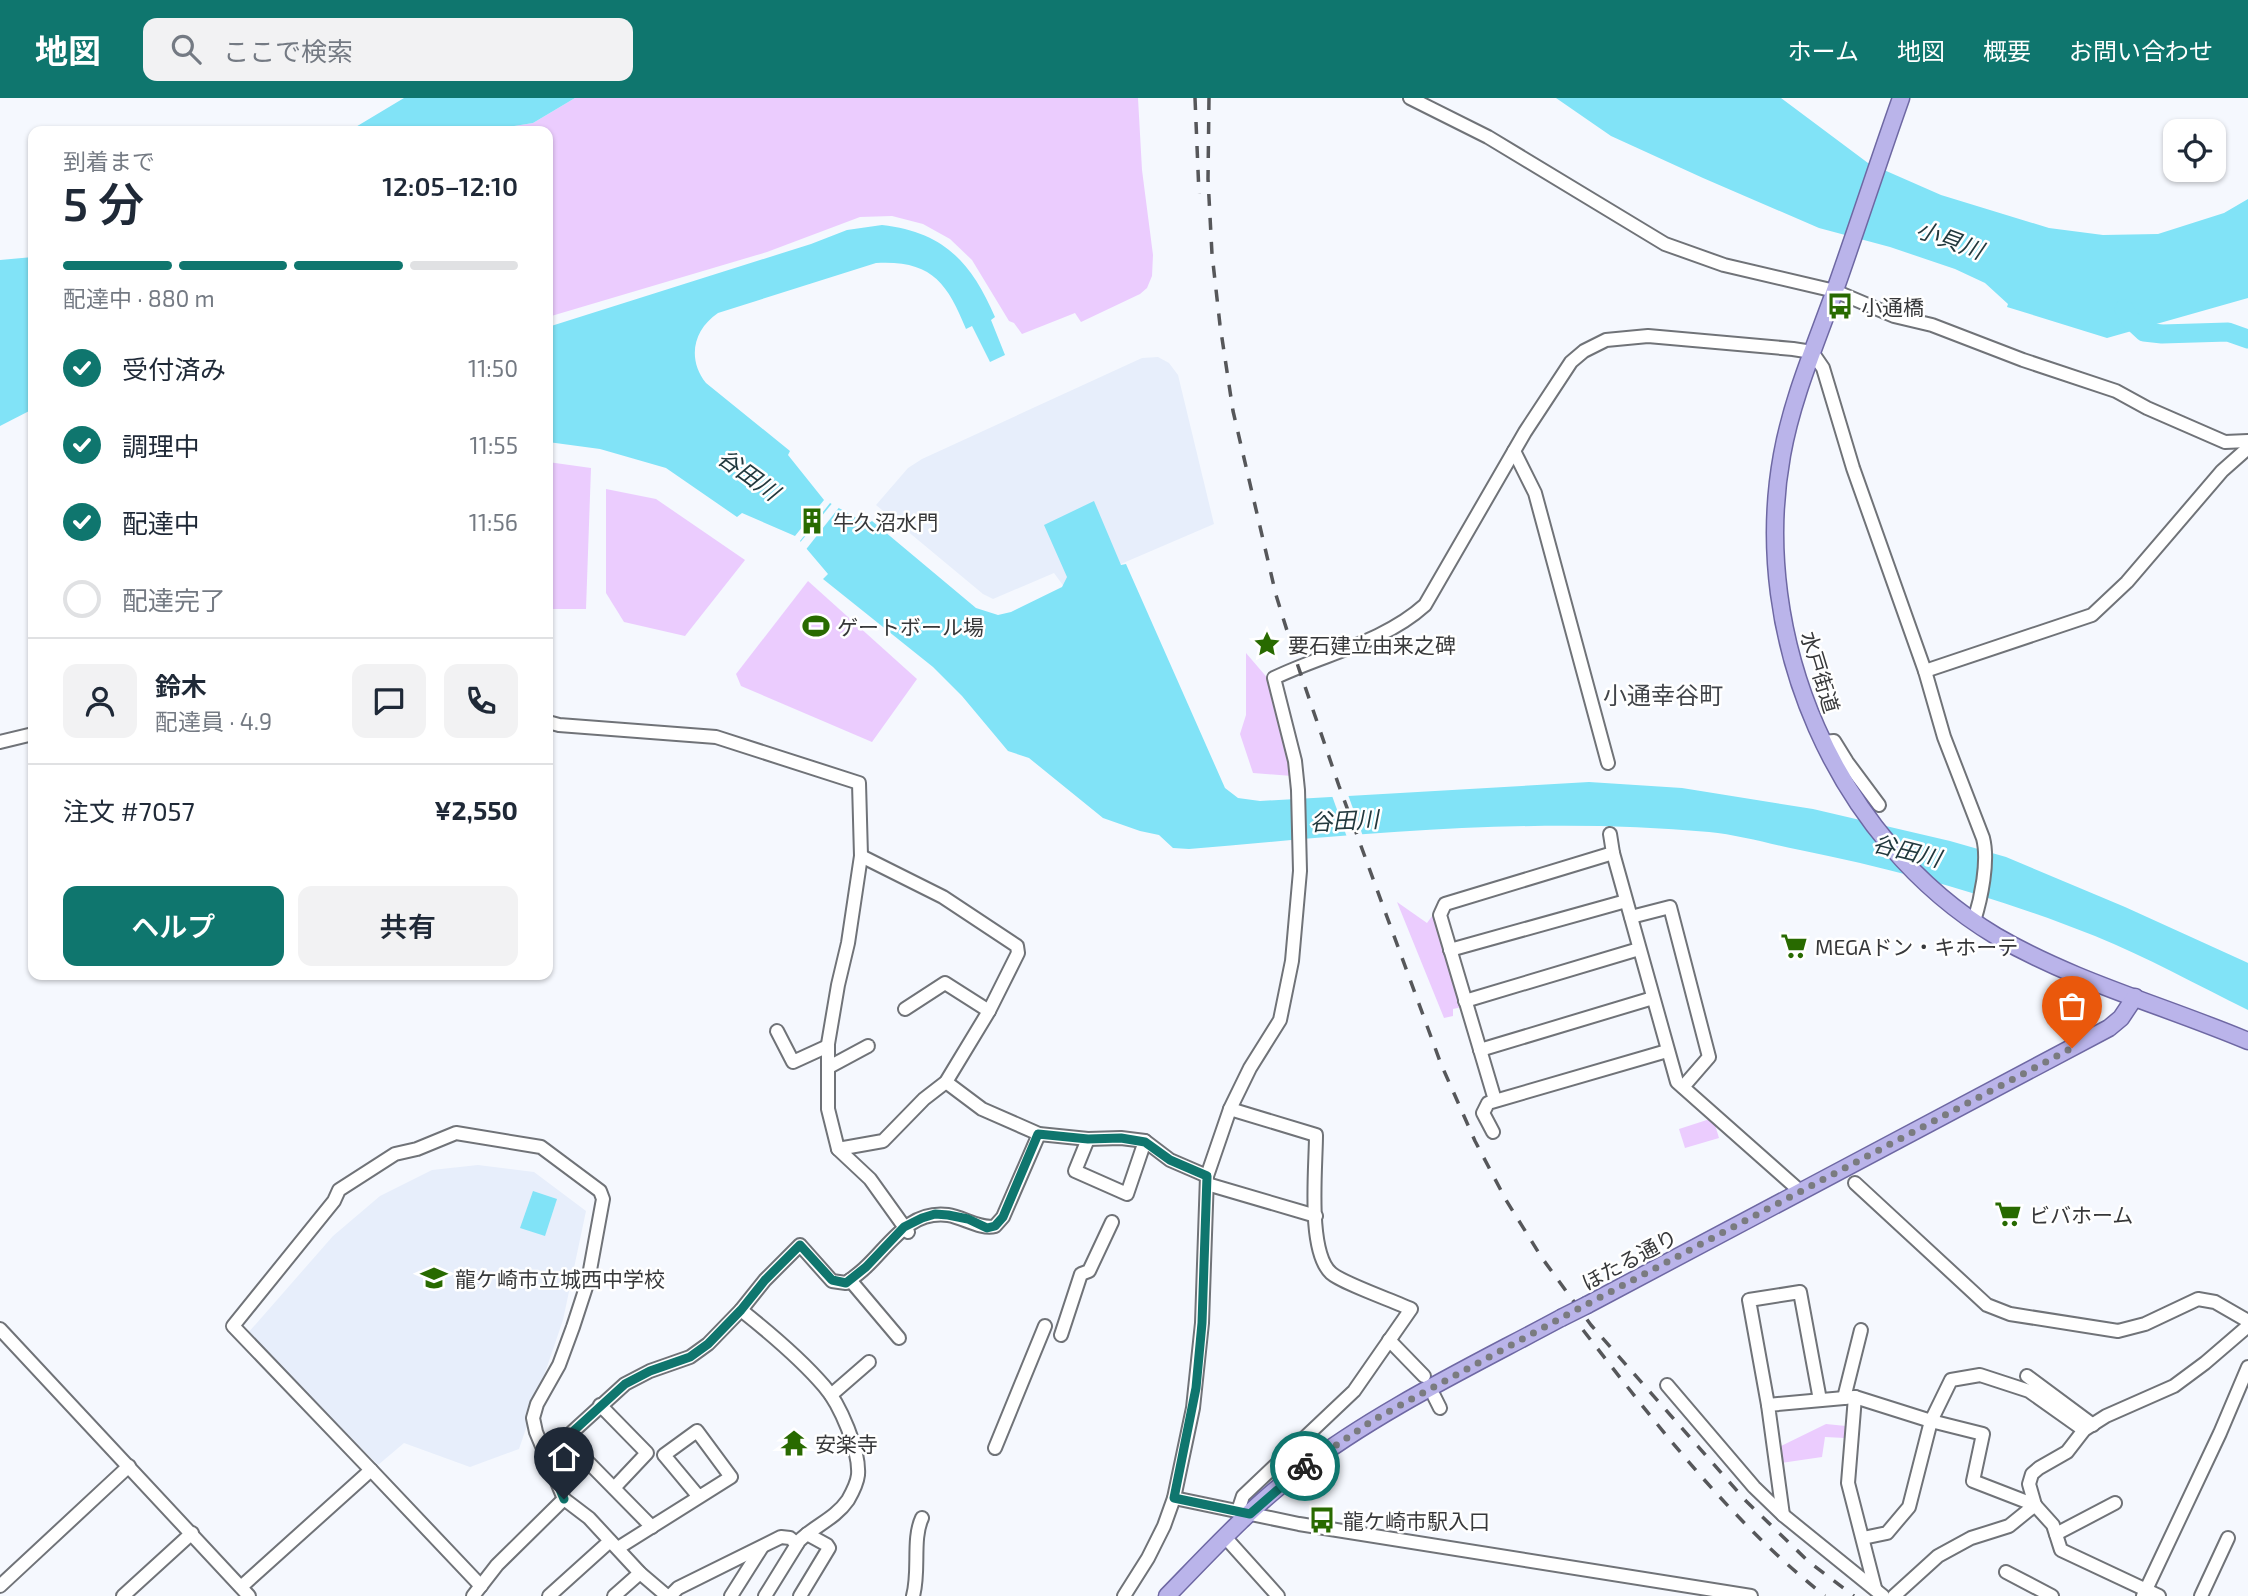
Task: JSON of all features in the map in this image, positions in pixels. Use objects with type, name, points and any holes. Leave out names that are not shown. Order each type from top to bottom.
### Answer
[{"type":"main road","name":"水戸街道","points":[[1901,98],[1788,428],[1778,490],[1776,537],[1782,606],[1789,644],[1822,742],[1880,832],[1904,860],[1974,921],[2038,957],[2248,1041]]},
{"type":"main road","name":"ほたる通り","points":[[1167,1596],[1225,1537],[1244,1513],[1298,1471],[1375,1419],[2109,1028],[2121,1018],[2135,997]]},
{"type":"street","points":[[1410,98],[1488,137],[1665,244],[1724,265],[1835,291],[1894,316],[1932,325],[2023,360],[2116,391],[2147,408],[2225,442],[2248,441]]},
{"type":"street","points":[[1124,1596],[1164,1526],[1174,1498],[1196,1388],[1202,1323],[1207,1180],[1230,1109],[1250,1068],[1280,1020],[1292,961],[1300,849],[1298,790],[1295,761],[1274,678],[1381,634],[1401,624],[1425,605],[1514,451],[1571,362],[1584,351],[1606,340],[1648,335],[1812,352],[1826,377],[1853,468],[1925,671],[1944,737],[1985,848],[1979,904],[1974,921]]},
{"type":"street","points":[[1925,671],[2092,615],[2127,582],[2221,471],[2248,448]]},
{"type":"street","points":[[1514,451],[1535,493],[1608,763]]},
{"type":"street","points":[[553,723],[716,737],[859,783],[861,856],[828,1046],[828,1108],[838,1149],[870,1179],[906,1229]]},
{"type":"street","points":[[0,742],[28,735]]},
{"type":"street","points":[[1822,742],[1834,741],[1879,804]]},
{"type":"street","points":[[1610,834],[1674,1075],[1683,1087],[1800,1191]]},
{"type":"street","points":[[1495,1100],[1440,915],[1445,904],[1613,853]]},
{"type":"street","points":[[838,1149],[883,1141],[924,1099],[946,1082],[989,1011],[1018,953],[1017,946],[943,897],[861,856]]},
{"type":"street","points":[[1451,950],[1626,901]]},
{"type":"street","points":[[1631,917],[1670,906],[1709,1057],[1683,1087]]},
{"type":"street","points":[[1465,1001],[1639,949]]},
{"type":"street","points":[[905,1009],[945,983],[989,1011]]},
{"type":"street","points":[[1480,1050],[1653,998]]},
{"type":"street","points":[[777,1031],[793,1062],[828,1046]]},
{"type":"street","points":[[829,1067],[868,1045]]},
{"type":"street","points":[[1493,1132],[1483,1113],[1488,1103],[1667,1051]]},
{"type":"street","points":[[946,1082],[982,1110],[1038,1134],[1088,1139],[1121,1138],[1145,1142],[1170,1160],[1207,1180],[1316,1216]]},
{"type":"street","points":[[1230,1109],[1316,1135],[1315,1232],[1321,1260],[1333,1274],[1411,1309],[1354,1391],[1243,1496],[1244,1513]]},
{"type":"street","points":[[564,1499],[496,1565],[477,1591],[371,1470],[233,1326],[334,1201],[339,1190],[395,1154],[417,1149],[456,1133],[541,1147],[602,1194],[588,1280],[559,1365],[533,1415],[536,1432],[564,1499],[583,1513],[640,1573],[668,1596],[678,1588],[785,1537],[797,1544]]},
{"type":"street","points":[[546,1456],[600,1405],[637,1376],[690,1357],[708,1344],[800,1245],[832,1280],[846,1283],[906,1229],[935,1214],[968,1219],[987,1228],[995,1226],[1003,1217],[1038,1134]]},
{"type":"street","points":[[1088,1139],[1076,1171],[1127,1194],[1145,1142]]},
{"type":"street","points":[[1855,1183],[1987,1305],[2010,1314],[2118,1331],[2145,1324],[2198,1299],[2215,1302],[2248,1323],[2206,1363],[2174,1386],[2106,1416],[2089,1427],[2067,1452],[2032,1474],[2029,1484],[2035,1505],[2053,1525],[2061,1550],[2144,1593],[2159,1596]]},
{"type":"street","points":[[1061,1335],[1081,1274],[1089,1271],[1112,1222]]},
{"type":"street","points":[[850,1280],[899,1338]]},
{"type":"street","points":[[1783,1515],[1768,1405],[1749,1300],[1800,1292],[1820,1401]]},
{"type":"street","points":[[741,1310],[800,1361],[831,1395],[853,1445],[858,1478],[840,1509],[797,1544],[765,1596]]},
{"type":"street","points":[[995,1448],[1045,1326]]},
{"type":"street","points":[[0,1329],[245,1592],[371,1470]]},
{"type":"street","points":[[1861,1330],[1850,1398],[1848,1483],[1879,1592]]},
{"type":"street","points":[[1389,1340],[1424,1376]]},
{"type":"street","points":[[831,1395],[869,1362]]},
{"type":"street","points":[[2144,1593],[2220,1433],[2248,1367]]},
{"type":"street","points":[[1863,1538],[1887,1533],[1909,1507],[1931,1421],[1951,1380],[1980,1376],[2029,1391],[2089,1427]]},
{"type":"street","points":[[2027,1376],[2089,1427]]},
{"type":"street","points":[[1667,1385],[1754,1487],[1783,1515],[1879,1592]]},
{"type":"street","points":[[1768,1405],[1850,1398],[1983,1434],[1973,1480],[2035,1505]]},
{"type":"street","points":[[600,1405],[647,1453],[614,1488]]},
{"type":"street","points":[[549,1596],[614,1545],[652,1527],[731,1477],[697,1431],[664,1455],[699,1497]]},
{"type":"street","points":[[587,1461],[652,1527]]},
{"type":"street","points":[[6,1596],[0,1587],[129,1466]]},
{"type":"street","points":[[1174,1498],[1307,1525],[1751,1596]]},
{"type":"street","points":[[2056,1534],[2115,1503]]},
{"type":"street","points":[[1894,1596],[1938,1556],[1971,1538],[2009,1526],[2035,1505]]},
{"type":"street","points":[[913,1596],[917,1581],[918,1540],[922,1518]]},
{"type":"street","points":[[123,1596],[192,1533]]},
{"type":"street","points":[[800,1596],[829,1548],[807,1534]]},
{"type":"street","points":[[1225,1537],[1278,1596]]},
{"type":"street","points":[[2201,1596],[2228,1538]]},
{"type":"street","points":[[731,1596],[762,1547]]},
{"type":"street","points":[[614,1596],[640,1573]]},
{"type":"street","points":[[2006,1573],[2052,1596]]},
{"type":"shaded area","points":[[575,98],[1138,98],[1142,170],[1153,255],[1152,276],[1147,288],[1140,294],[1081,322],[1075,313],[1022,334],[1014,323],[1009,321],[972,260],[950,239],[923,224],[892,216],[860,217],[767,252],[553,316],[553,126],[514,126],[533,123]]},
{"type":"shaded area","points":[[1158,357],[1169,363],[1178,375],[1214,524],[1065,588],[1054,573],[993,599],[983,594],[876,505],[908,468],[922,459],[1142,358]]},
{"type":"shaded area","points":[[553,463],[591,468],[586,609],[553,609]]},
{"type":"shaded area","points":[[606,489],[656,499],[745,560],[685,636],[624,622],[606,593]]},
{"type":"shaded area","name":"ゲートボール場","points":[[808,581],[917,679],[872,742],[741,686],[736,674]]},
{"type":"shaded area","points":[[1246,653],[1270,681],[1292,776],[1253,773],[1240,734],[1246,715]]},
{"type":"shaded area","points":[[1397,902],[1427,923],[1435,912],[1462,1007],[1453,1009],[1453,1016],[1444,1018]]},
{"type":"shaded area","points":[[1713,1118],[1719,1138],[1685,1148],[1679,1129]]},
{"type":"shaded area","name":"龍ケ崎市立城西中学校","points":[[478,1165],[534,1172],[586,1211],[563,1320],[519,1449],[470,1467],[404,1443],[378,1465],[248,1333],[333,1236],[380,1196],[432,1170]]},
{"type":"shaded area","points":[[1826,1424],[1846,1426],[1845,1438],[1825,1437],[1822,1457],[1781,1463],[1779,1447]]},
{"type":"water","points":[[404,98],[575,98],[533,123],[514,126],[357,126]]},
{"type":"water","name":"小貝川","points":[[1556,98],[1781,98],[1868,163],[1941,195],[2049,228],[2103,235],[2158,234],[2224,213],[2248,199],[2248,298],[2107,338],[2007,307],[2008,304],[1985,283],[1955,269],[1890,247],[1819,228],[1703,178],[1611,136]]},
{"type":"water","name":"谷田川","points":[[882,225],[904,229],[939,243],[953,253],[976,280],[986,298],[995,317],[991,320],[1005,355],[990,362],[972,326],[966,329],[944,287],[924,270],[911,265],[876,263],[718,313],[698,336],[695,355],[700,374],[706,383],[790,451],[788,455],[824,500],[795,536],[742,513],[737,517],[666,468],[600,449],[553,443],[553,325],[811,244],[847,230]]},
{"type":"water","points":[[28,257],[28,412],[0,426],[0,260]]},
{"type":"water","name":"谷田川","points":[[1094,501],[1121,565],[1126,564],[1225,788],[1238,798],[1260,801],[1589,782],[1682,788],[1813,809],[2006,857],[2246,962],[2248,1010],[2114,944],[2023,909],[1875,867],[1720,833],[1644,828],[1514,826],[1173,848],[1159,835],[1103,818],[1029,758],[1008,751],[962,696],[933,667],[823,579],[828,574],[800,541],[830,503],[867,524],[872,521],[976,608],[998,615],[1011,612],[1062,587],[1067,577],[1044,525]]},
{"type":"water","points":[[533,1191],[557,1199],[545,1236],[520,1228]]},
{"type":"pier","points":[[834,501],[841,505],[804,552],[798,545]]},
{"type":"pier","points":[[1347,792],[1364,839],[1348,840],[1331,793]]},
{"type":"waterway","points":[[2124,309],[2144,332],[2228,332],[2248,339]]},
{"type":"railway","points":[[1195,98],[1199,194]]},
{"type":"railway","points":[[1209,98],[1208,179],[1212,254],[1220,325],[1233,411],[1276,595],[1339,786],[1441,1064],[1475,1141],[1506,1200],[1542,1258],[1591,1325],[1746,1501],[1809,1562],[1854,1596]]},
{"type":"railway","points":[[1583,1330],[1667,1436],[1726,1504],[1790,1567],[1825,1596]]},
{"type":"way so far","points":[[1305,1466],[1375,1419],[2072,1048]]},
{"type":"place","name":"小通橋","points":[[1840,306]]},
{"type":"place","name":"牛久沼水門","points":[[812,521]]},
{"type":"place","name":"ゲートボール場","points":[[816,626]]},
{"type":"place","name":"要石建立由来之碑","points":[[1267,644]]},
{"type":"place","name":"MEGAドン・キホーテ","points":[[1794,946]]},
{"type":"place","name":"ビバホーム","points":[[2008,1214]]},
{"type":"place","name":"龍ケ崎市立城西中学校","points":[[434,1278]]},
{"type":"place","name":"安楽寺","points":[[794,1443]]},
{"type":"place","name":"龍ケ崎市駅入口","points":[[1322,1520]]},
{"type":"district","name":"小通幸谷町","points":[[1663,694]]},
{"type":"route","points":[[564,1499],[546,1456],[625,1384],[637,1376],[690,1357],[708,1344],[800,1245],[832,1280],[846,1283],[866,1267],[904,1227],[922,1218],[935,1214],[948,1215],[968,1219],[987,1228],[995,1226],[1003,1217],[1038,1134],[1088,1139],[1121,1138],[1145,1142],[1170,1160],[1207,1176],[1202,1323],[1196,1388],[1174,1498],[1250,1514],[1305,1466]]}]
